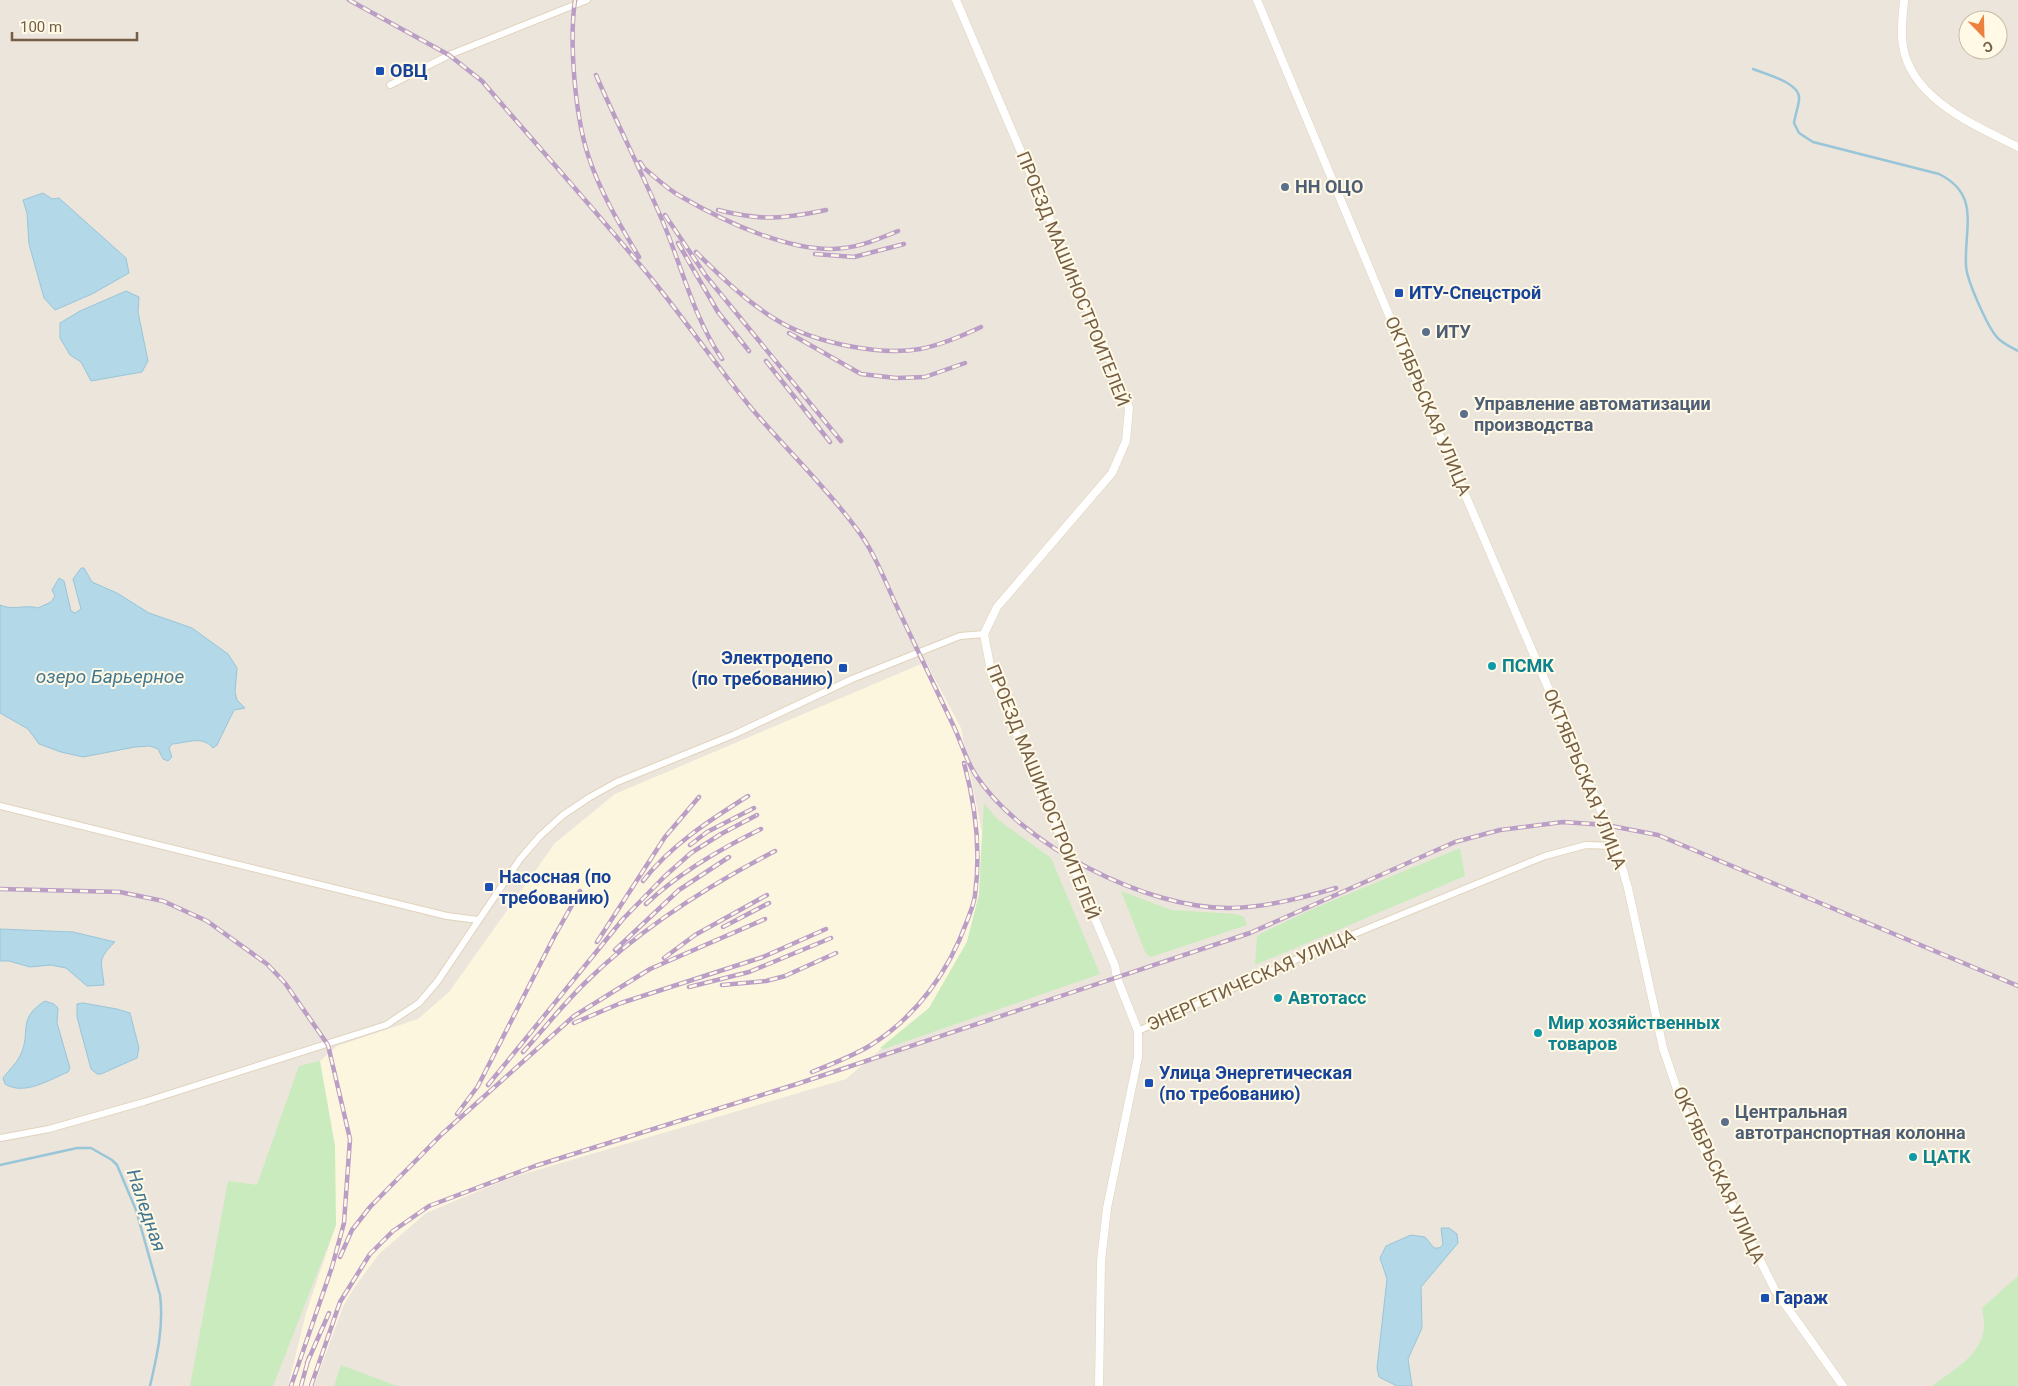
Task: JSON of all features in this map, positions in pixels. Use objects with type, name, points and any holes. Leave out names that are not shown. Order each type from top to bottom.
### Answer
[{"type":"street","points":[[390,85],[449,55],[587,0]]},
{"type":"street","name":"ПРОЕЗД МАШИНОСТРОИТЕЛЕЙ","points":[[956,0],[1123,390],[1129,408],[1126,441],[1112,473],[996,606],[984,634],[992,676],[1115,966],[1117,978],[1138,1031]]},
{"type":"street","name":"ОКТЯБРЬСКАЯ УЛИЦА","points":[[1257,0],[1435,425],[1616,846],[1628,888],[1664,1048],[1683,1107],[1775,1290],[1843,1386]]},
{"type":"street","points":[[1904,0],[1903,48],[1908,63],[1918,80],[1931,94],[1970,123],[2018,147]]},
{"type":"street","points":[[0,1138],[49,1129],[144,1102],[386,1025],[419,1003],[437,982],[520,859],[540,836],[563,815],[590,797],[616,782],[733,735],[852,679],[960,636],[984,634]]},
{"type":"street","points":[[0,806],[447,916],[478,920]]},
{"type":"street","name":"ЭНЕРГЕТИЧЕСКАЯ УЛИЦА","points":[[1099,1386],[1101,1261],[1106,1208],[1138,1057],[1138,1031],[1303,956],[1526,864],[1586,845],[1616,846]]},
{"type":"shaded area","points":[[0,0],[2018,0],[2018,1386],[314,1386],[343,1307],[354,1288],[379,1254],[426,1213],[510,1178],[846,1079],[929,1008],[967,942],[979,895],[982,832],[961,728],[926,662],[615,794],[555,843],[449,992],[418,1019],[337,1046],[320,1061],[261,1229],[336,1225],[306,1313],[288,1386],[0,1386]]},
{"type":"green space","points":[[984,803],[997,819],[1051,858],[1100,974],[884,1049],[880,1048],[929,1008],[967,942],[979,895]]},
{"type":"green space","points":[[1460,848],[1465,876],[1255,965],[1257,937],[1260,934],[1315,908]]},
{"type":"green space","points":[[1121,891],[1171,910],[1236,914],[1244,917],[1247,925],[1151,957],[1146,954]]},
{"type":"green space","points":[[320,1061],[335,1146],[336,1225],[273,1386],[190,1386],[228,1181],[257,1185],[299,1066]]},
{"type":"green space","points":[[2018,1276],[2018,1386],[1932,1386],[1972,1355],[1982,1338],[1984,1321],[1982,1308]]},
{"type":"green space","points":[[341,1365],[397,1386],[334,1386]]},
{"type":"water","points":[[43,193],[52,199],[59,198],[126,258],[129,273],[92,294],[55,310],[44,298],[29,244],[27,213],[23,200]]},
{"type":"water","points":[[126,291],[139,297],[138,312],[148,361],[142,372],[91,381],[81,362],[70,355],[60,338],[60,323],[80,311]]},
{"type":"water","name":"озеро Барьерное","points":[[81,568],[84,568],[92,582],[117,593],[149,613],[192,628],[228,654],[237,668],[235,692],[237,700],[245,708],[234,710],[217,745],[213,748],[209,744],[199,741],[172,744],[169,748],[172,757],[168,761],[163,759],[158,749],[150,746],[83,757],[39,744],[28,729],[0,713],[0,605],[5,607],[38,608],[51,602],[55,596],[52,590],[59,578],[64,581],[71,611],[75,613],[81,609],[73,579]]},
{"type":"water","points":[[0,929],[73,932],[115,942],[103,957],[104,985],[87,986],[66,968],[51,965],[30,967],[9,961],[0,961]]},
{"type":"water","points":[[45,1001],[54,1004],[58,1008],[57,1023],[70,1068],[68,1072],[28,1088],[12,1087],[5,1084],[3,1078],[20,1056],[28,1020],[36,1008]]},
{"type":"water","points":[[83,1003],[130,1013],[139,1048],[137,1058],[101,1074],[97,1074],[91,1069],[77,1017],[77,1004]]},
{"type":"water","points":[[1441,1228],[1449,1228],[1457,1234],[1458,1243],[1421,1287],[1422,1328],[1408,1359],[1412,1386],[1397,1386],[1379,1377],[1377,1368],[1387,1279],[1380,1258],[1386,1246],[1411,1235],[1425,1237],[1434,1248],[1439,1248],[1443,1245]]},
{"type":"waterway","points":[[1753,69],[1782,80],[1795,89],[1799,100],[1794,123],[1799,133],[1813,142],[1939,174],[1952,182],[1961,192],[1968,213],[1966,265],[1973,291],[1996,336],[2003,343],[2018,351]]},
{"type":"waterway","name":"Наледная","points":[[0,1165],[77,1148],[91,1148],[117,1165],[136,1210],[160,1295],[160,1330],[150,1386]]},
{"type":"railway","points":[[349,0],[449,55],[482,81],[634,257],[752,409],[844,512],[874,556],[972,769],[996,800],[1022,825],[1054,848],[1088,868],[1125,885],[1161,897],[1197,905],[1230,908],[1257,906],[1336,888]]},
{"type":"railway","points":[[575,0],[573,17],[574,78],[583,139],[604,195],[639,257]]},
{"type":"railway","points":[[596,75],[657,208],[704,328],[722,359]]},
{"type":"railway","points":[[640,162],[644,168],[680,196],[717,216],[781,241],[824,249],[844,248],[865,244],[898,231]]},
{"type":"railway","points":[[718,210],[733,214],[772,218],[826,210]]},
{"type":"railway","points":[[665,215],[706,276],[841,441]]},
{"type":"railway","points":[[678,243],[718,312],[749,351]]},
{"type":"railway","points":[[815,254],[854,257],[904,244]]},
{"type":"railway","points":[[696,252],[757,307],[780,322],[830,342],[868,349],[904,351],[936,345],[981,327]]},
{"type":"railway","points":[[789,333],[861,374],[896,378],[925,377],[965,363]]},
{"type":"railway","points":[[766,361],[830,442]]},
{"type":"railway","points":[[812,1072],[857,1053],[888,1033],[903,1020],[930,991],[941,975],[960,939],[972,908],[977,878],[976,829],[972,796],[964,763]]},
{"type":"railway","points":[[643,881],[679,845],[705,824],[748,796]]},
{"type":"railway","points":[[597,942],[665,837],[699,797]]},
{"type":"railway","points":[[690,845],[707,832],[754,808]]},
{"type":"railway","points":[[488,1085],[623,919],[665,876],[691,853],[757,815]]},
{"type":"railway","points":[[311,1386],[340,1302],[370,1254],[393,1231],[429,1206],[535,1166],[797,1084],[1250,933],[1455,842],[1500,830],[1563,822],[1606,825],[1658,835],[2018,986]]},
{"type":"railway","points":[[646,904],[659,892],[701,862],[761,829]]},
{"type":"railway","points":[[523,1052],[579,989],[630,943],[701,893],[775,851]]},
{"type":"railway","points":[[615,950],[679,890],[729,857]]},
{"type":"railway","points":[[0,889],[120,892],[163,901],[207,921],[267,964],[285,983],[328,1045],[350,1139],[344,1223],[332,1267],[291,1386]]},
{"type":"railway","points":[[457,1114],[478,1086],[554,937],[580,891]]},
{"type":"railway","points":[[664,958],[695,935],[767,895]]},
{"type":"railway","points":[[723,927],[769,903]]},
{"type":"railway","points":[[340,1257],[352,1230],[370,1207],[442,1134],[574,1016],[650,969],[765,919]]},
{"type":"railway","points":[[574,1023],[621,1003],[763,957],[826,929]]},
{"type":"railway","points":[[689,987],[749,972],[831,938]]},
{"type":"railway","points":[[722,985],[766,981],[785,976],[836,953]]},
{"type":"railway","points":[[307,1363],[329,1313]]},
{"type":"railway","points":[[301,1386],[309,1357]]},
{"type":"place","name":"ОВЦ","points":[[380,71]]},
{"type":"place","name":"НН ОЦО","points":[[1285,187]]},
{"type":"place","name":"ИТУ-Спецстрой","points":[[1399,293]]},
{"type":"place","name":"ИТУ","points":[[1426,332]]},
{"type":"place","name":"Управление автоматизации производства","points":[[1464,414]]},
{"type":"place","name":"ПСМК","points":[[1492,666]]},
{"type":"place","name":"Электродепо (по требованию)","points":[[843,668]]},
{"type":"place","name":"Насосная (по требованию)","points":[[489,887]]},
{"type":"place","name":"Автотасс","points":[[1278,998]]},
{"type":"place","name":"Мир хозяйственных товаров","points":[[1538,1033]]},
{"type":"place","name":"Улица Энергетическая (по требованию)","points":[[1149,1083]]},
{"type":"place","name":"Центральная автотранспортная колонна","points":[[1725,1122]]},
{"type":"place","name":"ЦАТК","points":[[1913,1157]]},
{"type":"place","name":"Гараж","points":[[1765,1298]]}]
